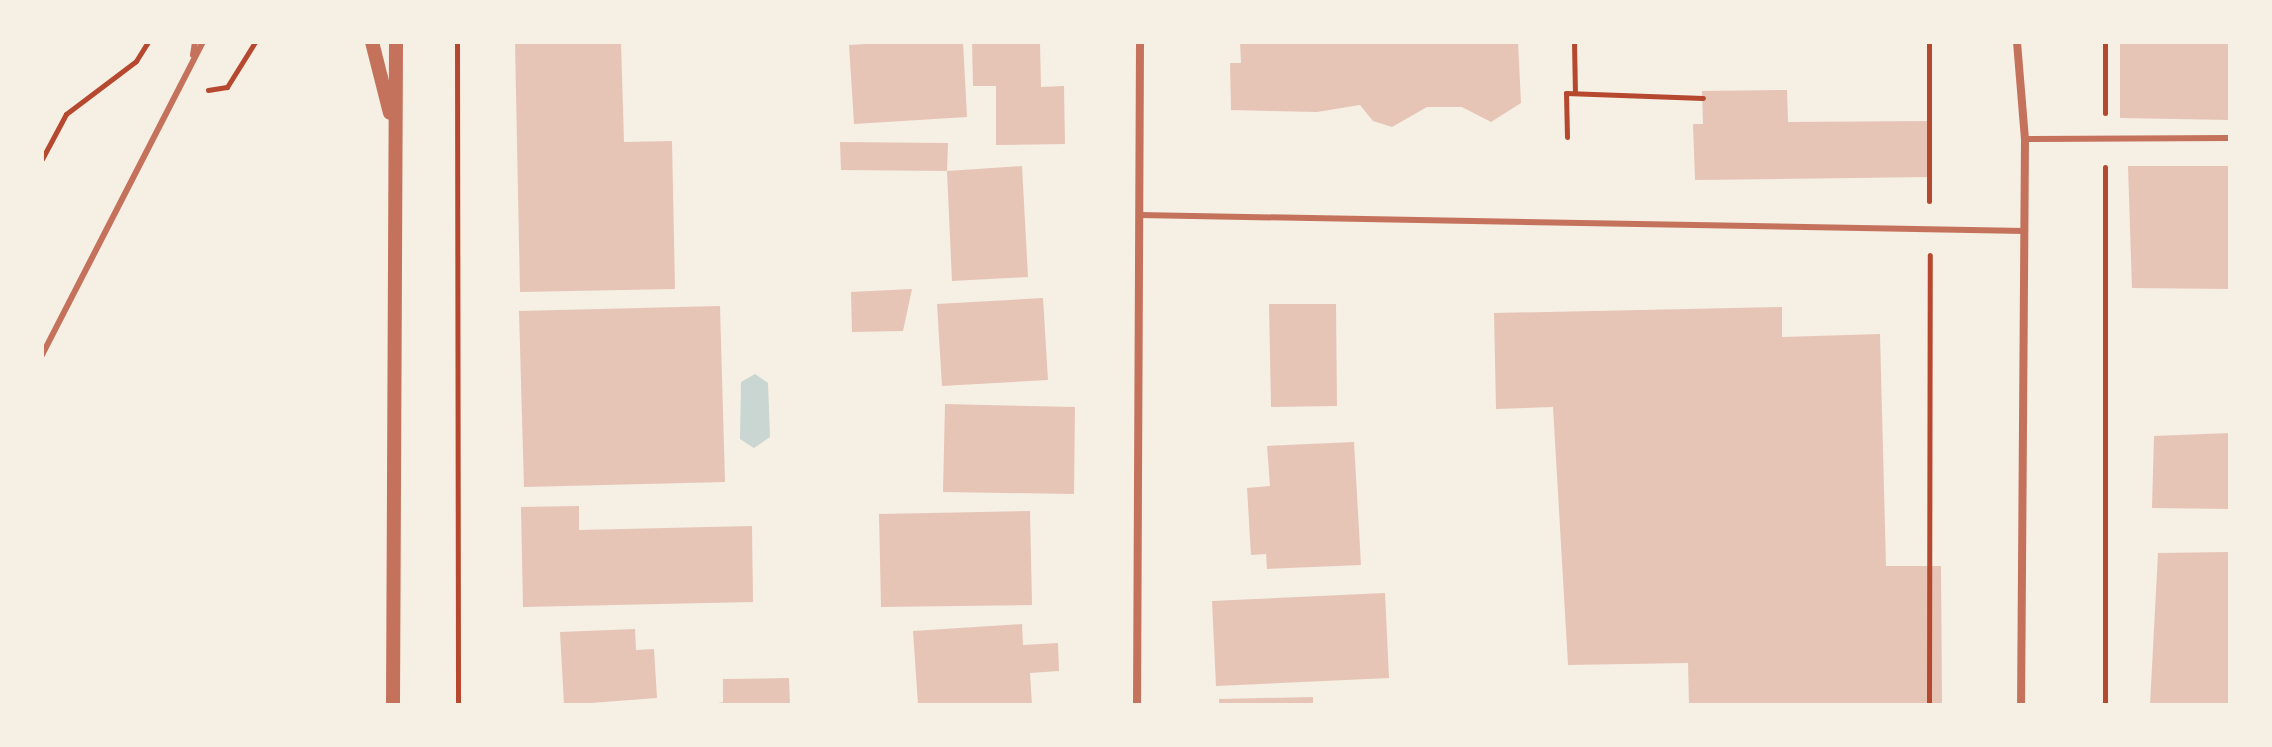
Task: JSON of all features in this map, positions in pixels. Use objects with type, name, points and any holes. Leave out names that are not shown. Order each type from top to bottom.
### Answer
[{"type":"street","points":[[370,42],[382,70],[396,137]]},
{"type":"street","points":[[393,705],[396,42]]},
{"type":"street","points":[[1137,705],[1140,42]]},
{"type":"street","points":[[2017,42],[2025,139],[2021,705]]},
{"type":"lane","points":[[192,62],[195,42]]},
{"type":"lane","points":[[42,355],[182,79],[205,42]]},
{"type":"lane","points":[[2025,139],[2105,136],[2230,138]]},
{"type":"lane","points":[[1139,215],[2025,231]]},
{"type":"path","points":[[42,159],[66,114],[136,61],[148,42]]},
{"type":"path","points":[[182,79],[203,91],[227,87],[255,42]]},
{"type":"path","points":[[457,42],[458,705]]},
{"type":"path","points":[[1574,42],[1575,93]]},
{"type":"path","points":[[1929,42],[1929,705]]},
{"type":"path","points":[[2105,42],[2105,705]]},
{"type":"path","points":[[1567,137],[1566,93],[1703,98]]},
{"type":"shaded area","points":[[755,374],[768,383],[770,437],[754,448],[740,439],[741,382]]},
{"type":"building","points":[[515,42],[621,42],[624,142],[672,141],[675,289],[520,292]]},
{"type":"building","points":[[963,42],[967,117],[854,124],[849,45]]},
{"type":"building","points":[[972,42],[1040,42],[1041,87],[1064,86],[1065,144],[996,145],[996,86],[973,86]]},
{"type":"building","points":[[1240,42],[1518,42],[1521,103],[1491,122],[1462,107],[1427,107],[1392,127],[1373,121],[1360,105],[1317,112],[1231,110],[1230,63],[1241,63]]},
{"type":"building","points":[[2120,42],[2230,42],[2230,120],[2120,118]]},
{"type":"building","points":[[1787,90],[1788,122],[1929,121],[1930,177],[1695,180],[1693,124],[1703,124],[1702,91]]},
{"type":"building","points":[[840,142],[948,143],[947,171],[841,170]]},
{"type":"building","points":[[1022,166],[1028,277],[952,281],[947,171]]},
{"type":"building","points":[[2128,166],[2230,166],[2230,289],[2132,288]]},
{"type":"building","points":[[912,289],[903,331],[852,332],[851,292]]},
{"type":"building","points":[[1043,298],[1048,380],[942,386],[937,304]]},
{"type":"building","points":[[1269,304],[1336,304],[1337,406],[1271,407]]},
{"type":"building","points":[[720,306],[725,482],[524,487],[519,311]]},
{"type":"building","points":[[1782,307],[1782,337],[1880,334],[1886,566],[1941,566],[1942,705],[1689,705],[1688,663],[1568,665],[1553,407],[1496,409],[1494,313]]},
{"type":"building","points":[[945,404],[1075,407],[1074,494],[943,492]]},
{"type":"building","points":[[2230,433],[2230,509],[2152,508],[2154,436]]},
{"type":"building","points":[[1354,442],[1361,565],[1267,569],[1266,554],[1251,555],[1247,488],[1270,486],[1267,446]]},
{"type":"building","points":[[579,506],[579,530],[752,526],[753,602],[523,607],[521,507]]},
{"type":"building","points":[[1030,511],[1032,605],[881,607],[879,514]]},
{"type":"building","points":[[2230,552],[2230,705],[2150,705],[2158,553]]},
{"type":"building","points":[[1385,593],[1389,678],[1216,686],[1212,601]]},
{"type":"building","points":[[1022,624],[1023,645],[1058,643],[1059,671],[1030,673],[1032,705],[918,705],[913,631]]},
{"type":"building","points":[[635,629],[636,650],[654,649],[657,698],[564,705],[560,632]]},
{"type":"building","points":[[789,678],[790,705],[707,705],[723,702],[723,679]]},
{"type":"building","points":[[1313,697],[1313,705],[1219,705],[1219,699]]}]
